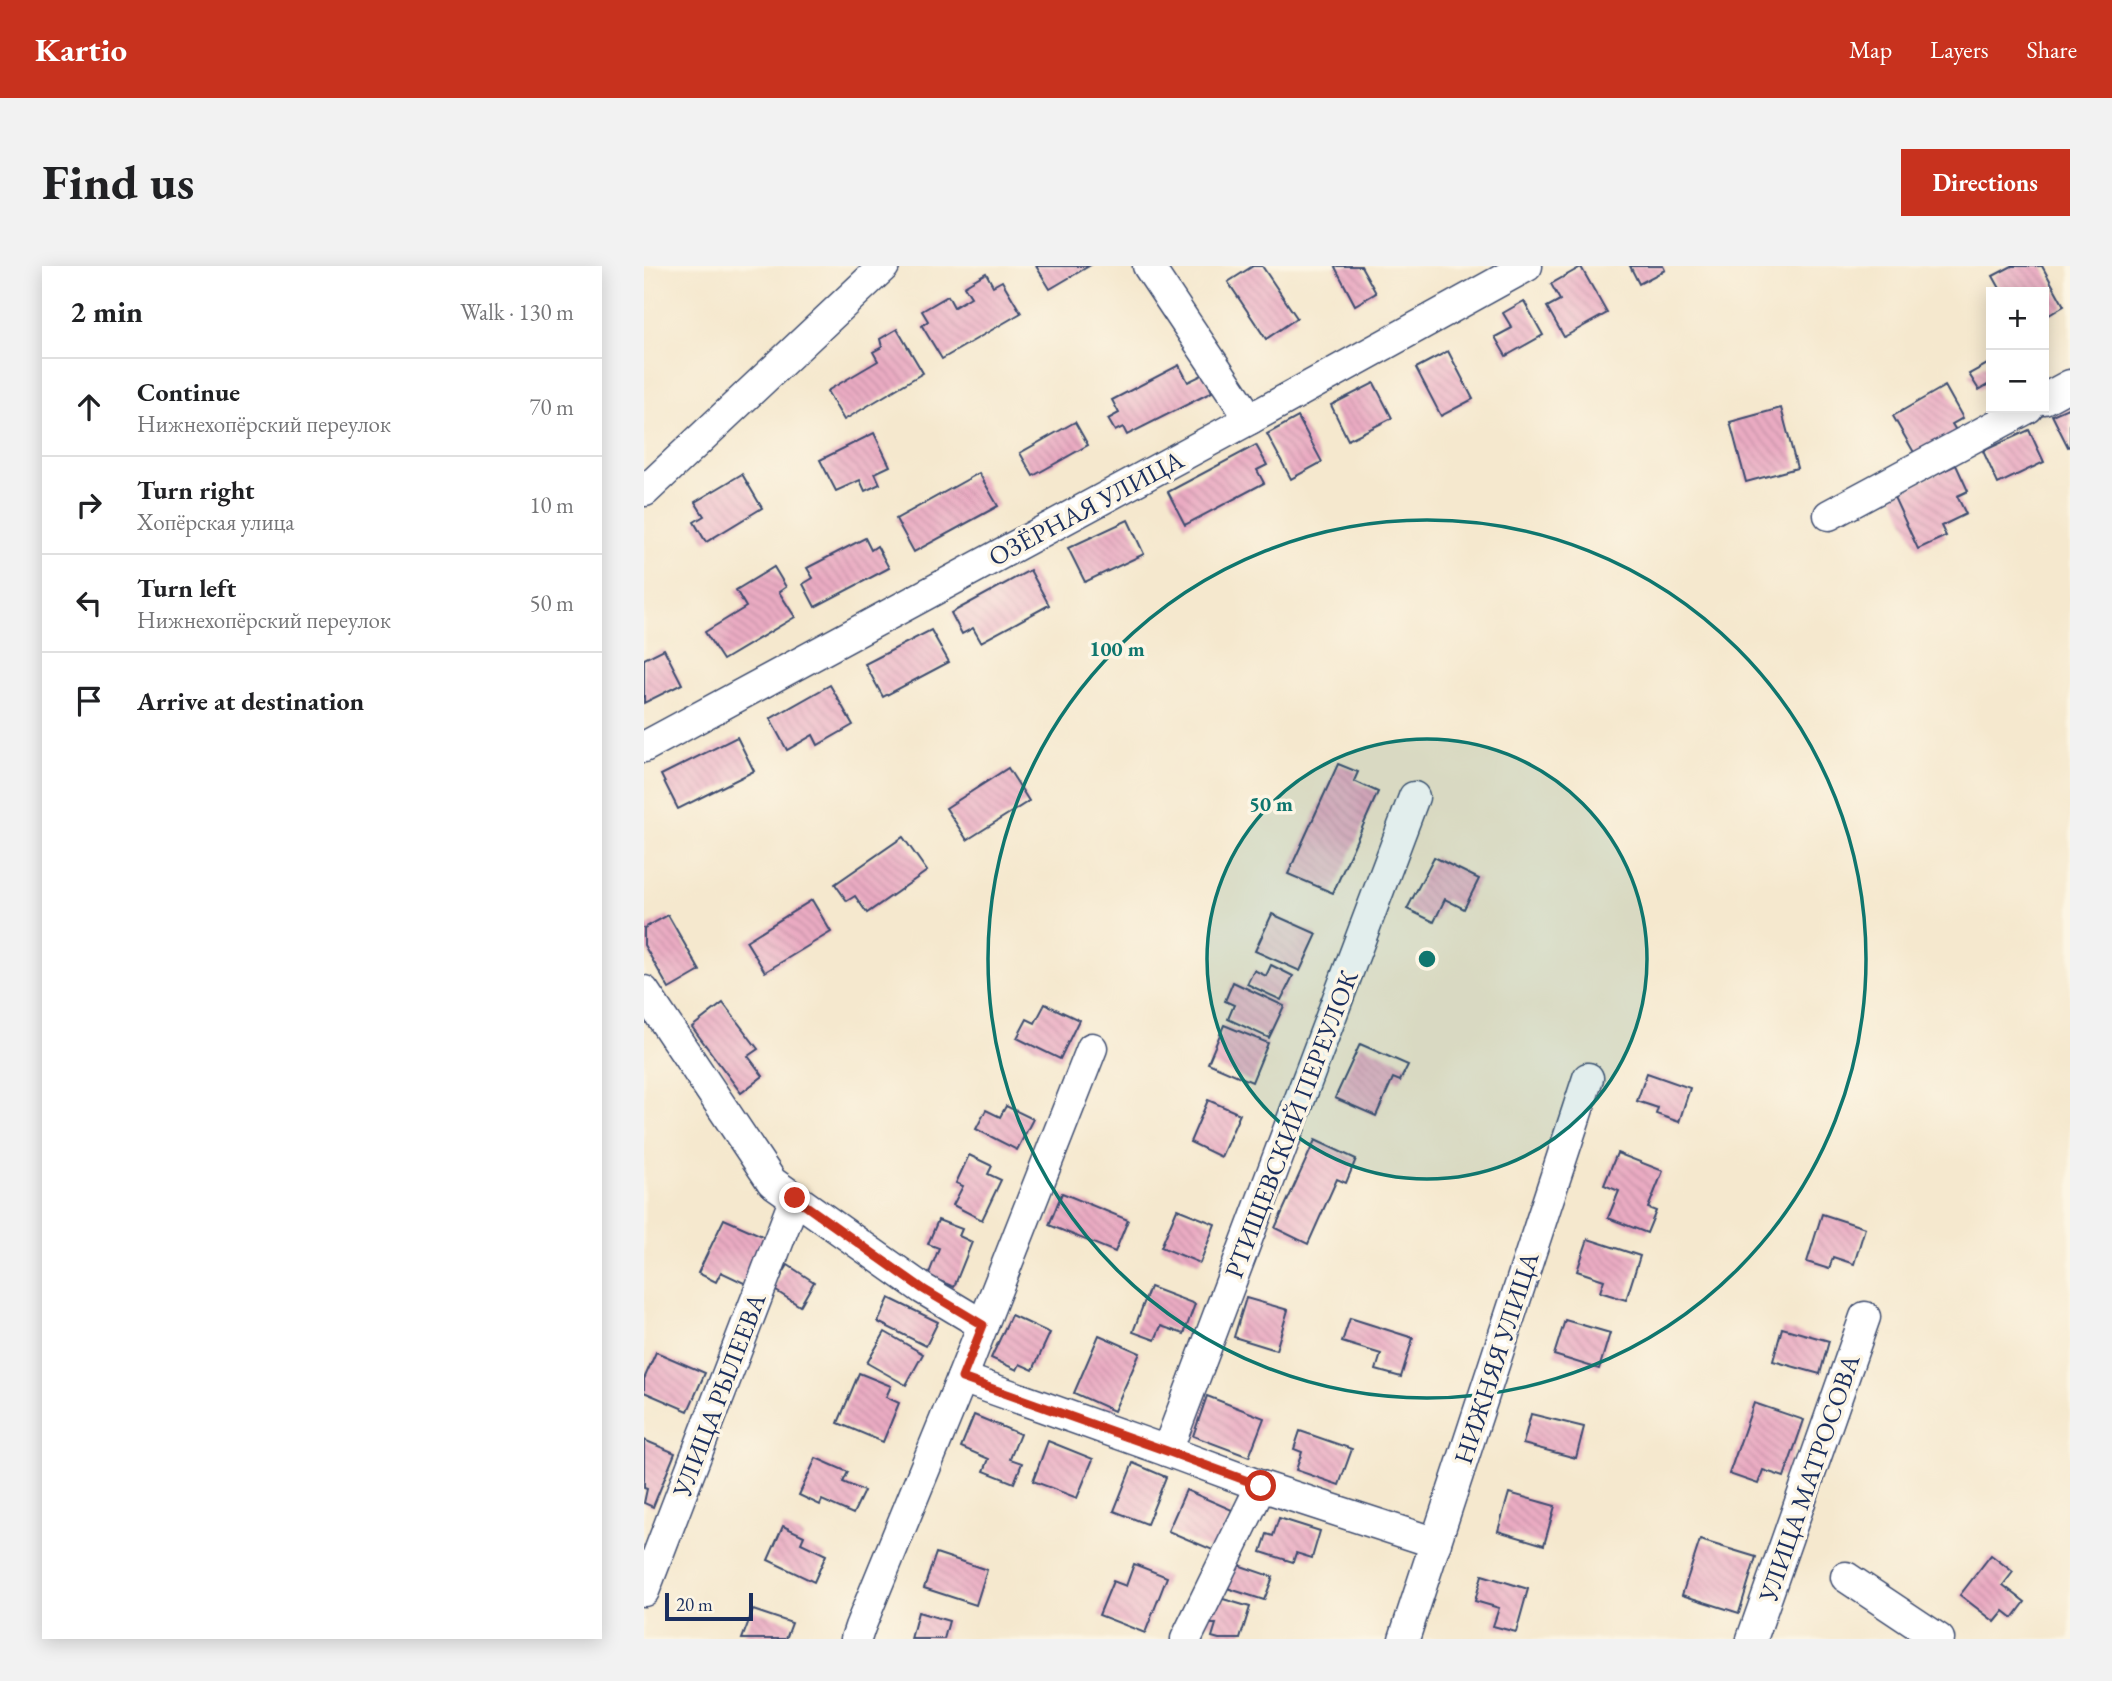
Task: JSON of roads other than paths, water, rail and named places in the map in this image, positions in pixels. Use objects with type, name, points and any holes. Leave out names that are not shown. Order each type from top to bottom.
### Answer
[{"type":"street","points":[[645,491],[884,266]]},
{"type":"street","points":[[1148,266],[1250,419]]},
{"type":"street","name":"ОЗЁРНАЯ УЛИЦА","points":[[644,747],[1527,266]]},
{"type":"street","points":[[2049,396],[2070,385]]},
{"type":"street","points":[[1829,515],[2019,413]]},
{"type":"street","name":"РТИЩЕВСКИЙ ПЕРЕУЛОК","points":[[1167,1451],[1414,797]]},
{"type":"street","points":[[644,991],[772,1182],[923,1289],[983,1325]]},
{"type":"street","points":[[856,1639],[1092,1048]]},
{"type":"street","name":"НИЖНЯЯ УЛИЦА","points":[[1404,1639],[1588,1078]]},
{"type":"street","name":"УЛИЦА РЫЛЕЕВА","points":[[644,1591],[795,1198]]},
{"type":"street","name":"УЛИЦА МАТРОСОВА","points":[[1752,1639],[1865,1317]]},
{"type":"street","points":[[962,1378],[1261,1486],[1436,1543]]},
{"type":"street","points":[[1186,1639],[1261,1486]]},
{"type":"street","points":[[1846,1577],[1939,1639]]}]
